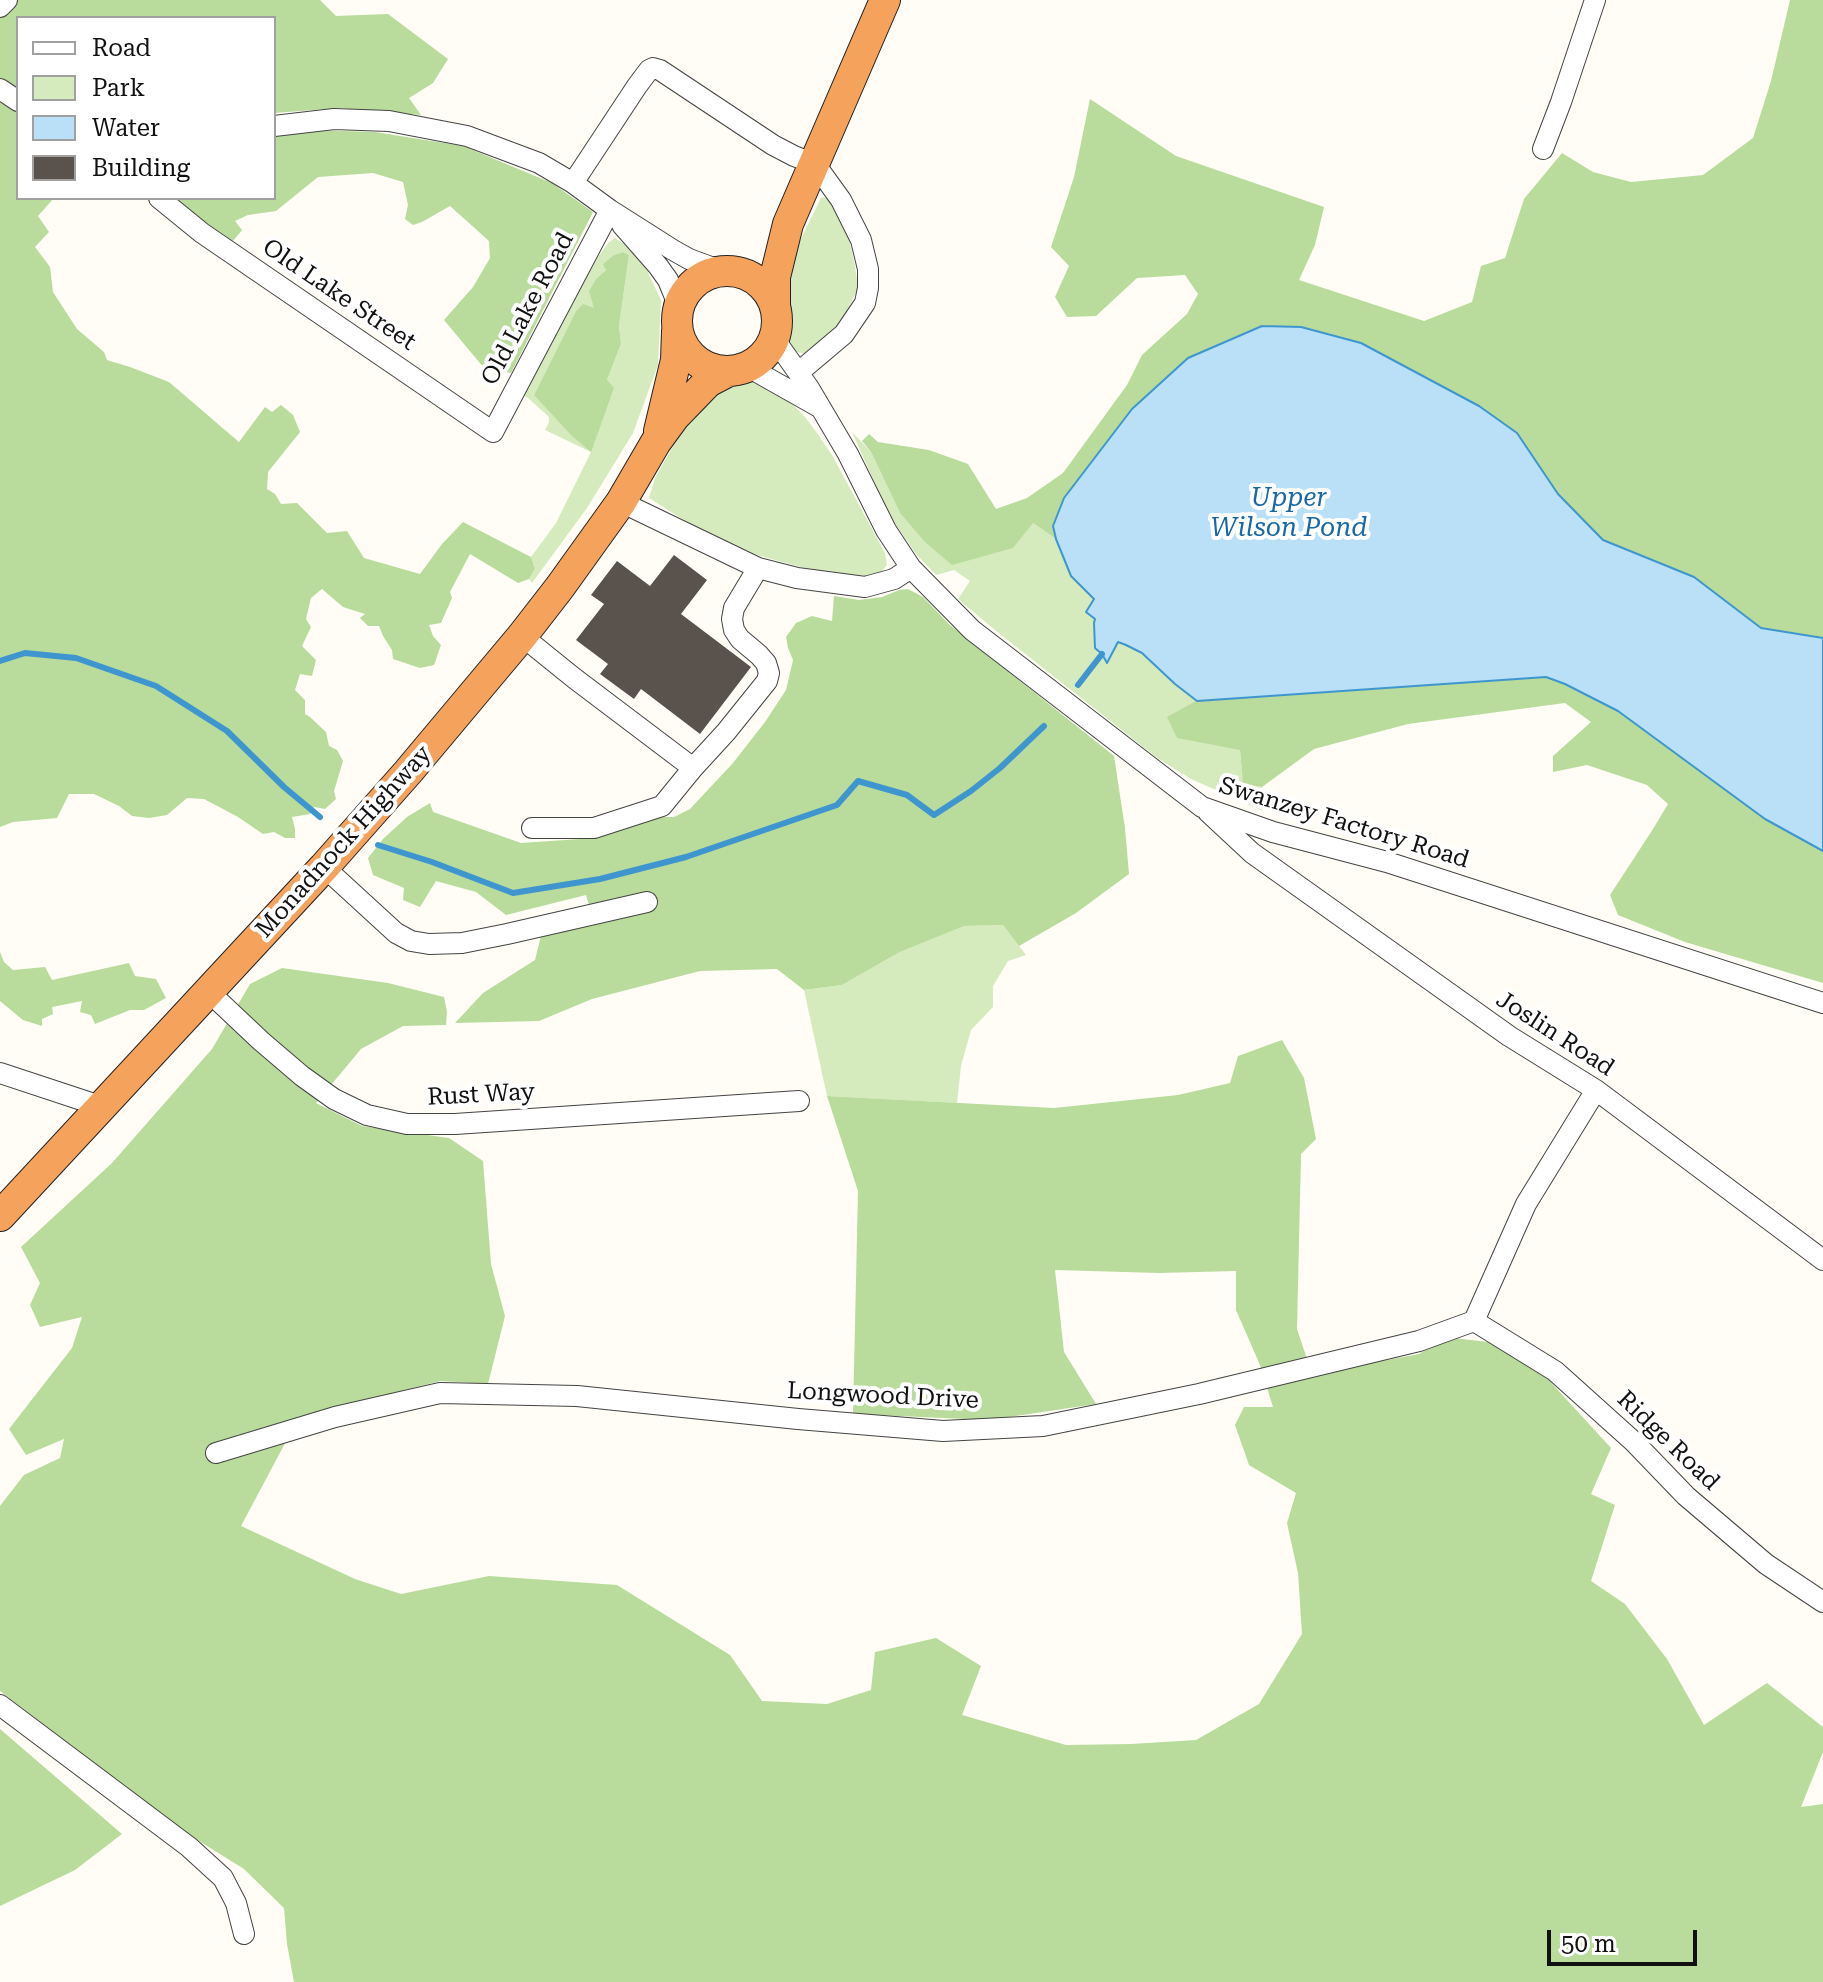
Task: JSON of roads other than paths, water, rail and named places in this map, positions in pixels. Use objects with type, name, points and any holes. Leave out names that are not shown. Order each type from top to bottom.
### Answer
[{"type":"highway","points":[[788,224],[750,259],[703,276],[690,285],[681,299],[678,319],[683,346],[693,359],[707,368],[737,370],[752,365],[771,345],[776,319],[775,277],[788,224],[885,0]]},
{"type":"highway","points":[[719,270],[735,271],[760,282],[769,292],[776,319]]},
{"type":"highway","name":"Monadnock Highway","points":[[656,442],[676,360],[678,319]]},
{"type":"highway","name":"Monadnock Highway","points":[[0,1216],[324,867],[428,749],[560,587],[621,502],[675,416],[708,382],[737,370]]},
{"type":"street","points":[[0,7],[7,0]]},
{"type":"street","points":[[1543,149],[1595,0]]},
{"type":"street","points":[[573,183],[637,86],[653,68],[773,145],[815,164],[841,200],[861,240],[868,269],[868,288],[865,303],[844,334],[799,372]]},
{"type":"street","points":[[276,126],[334,119],[389,121],[467,136],[539,163],[689,259],[719,270]]},
{"type":"street","name":"Old Lake Street","points":[[161,200],[202,233],[493,432]]},
{"type":"street","points":[[610,210],[663,273],[673,290],[678,319]]},
{"type":"street","name":"Old Lake Road","points":[[493,432],[610,210]]},
{"type":"street","name":"Swanzey Factory Road","points":[[776,319],[780,347],[799,372],[848,454],[886,530],[911,568],[972,630],[1202,807],[1273,832],[1387,862],[1823,1003]]},
{"type":"street","name":"Swanzey Factory Road","points":[[737,370],[757,372],[819,407]]},
{"type":"street","points":[[621,502],[758,568],[797,578],[865,587],[894,579],[911,568]]},
{"type":"street","points":[[532,828],[594,828],[662,806],[767,681],[769,673],[766,663],[740,639],[732,619],[734,608],[758,568]]},
{"type":"street","points":[[522,636],[693,768]]},
{"type":"street","name":"Joslin Road","points":[[1202,807],[1255,856],[1509,1036],[1596,1090],[1823,1260]]},
{"type":"street","points":[[1255,856],[1273,832]]},
{"type":"street","points":[[324,867],[396,933],[411,941],[429,944],[462,943],[647,902]]},
{"type":"street","name":"Rust Way","points":[[209,992],[271,1050],[334,1099],[367,1115],[407,1124],[455,1124],[799,1101]]},
{"type":"street","points":[[0,1073],[103,1107]]},
{"type":"street","points":[[1474,1321],[1526,1204],[1596,1090]]},
{"type":"street","name":"Longwood Drive","points":[[216,1453],[335,1417],[440,1393],[577,1396],[943,1431],[1043,1426],[1199,1394],[1404,1345],[1474,1321]]},
{"type":"street","name":"Ridge Road","points":[[1474,1321],[1555,1371],[1634,1442],[1686,1496],[1766,1564],[1823,1602]]},
{"type":"street","points":[[0,1705],[189,1847],[223,1878],[236,1903],[244,1934]]},
{"type":"water","name":"Upper Wilson Pond","points":[[1262,326],[1301,327],[1361,343],[1479,406],[1517,433],[1558,494],[1603,540],[1694,577],[1761,628],[1823,638],[1823,851],[1765,819],[1618,711],[1546,677],[1197,701],[1142,653],[1126,645],[1118,642],[1107,663],[1095,648],[1095,619],[1086,612],[1094,599],[1071,576],[1056,539],[1053,526],[1064,498],[1132,409],[1188,358]]},
{"type":"waterway","points":[[0,661],[25,653],[76,658],[156,686],[227,731],[284,787],[320,817]]},
{"type":"waterway","points":[[1078,685],[1102,654]]},
{"type":"waterway","points":[[378,845],[513,893],[600,879],[686,857],[837,805],[858,781],[907,795],[934,815],[1000,768],[1044,726]]}]
